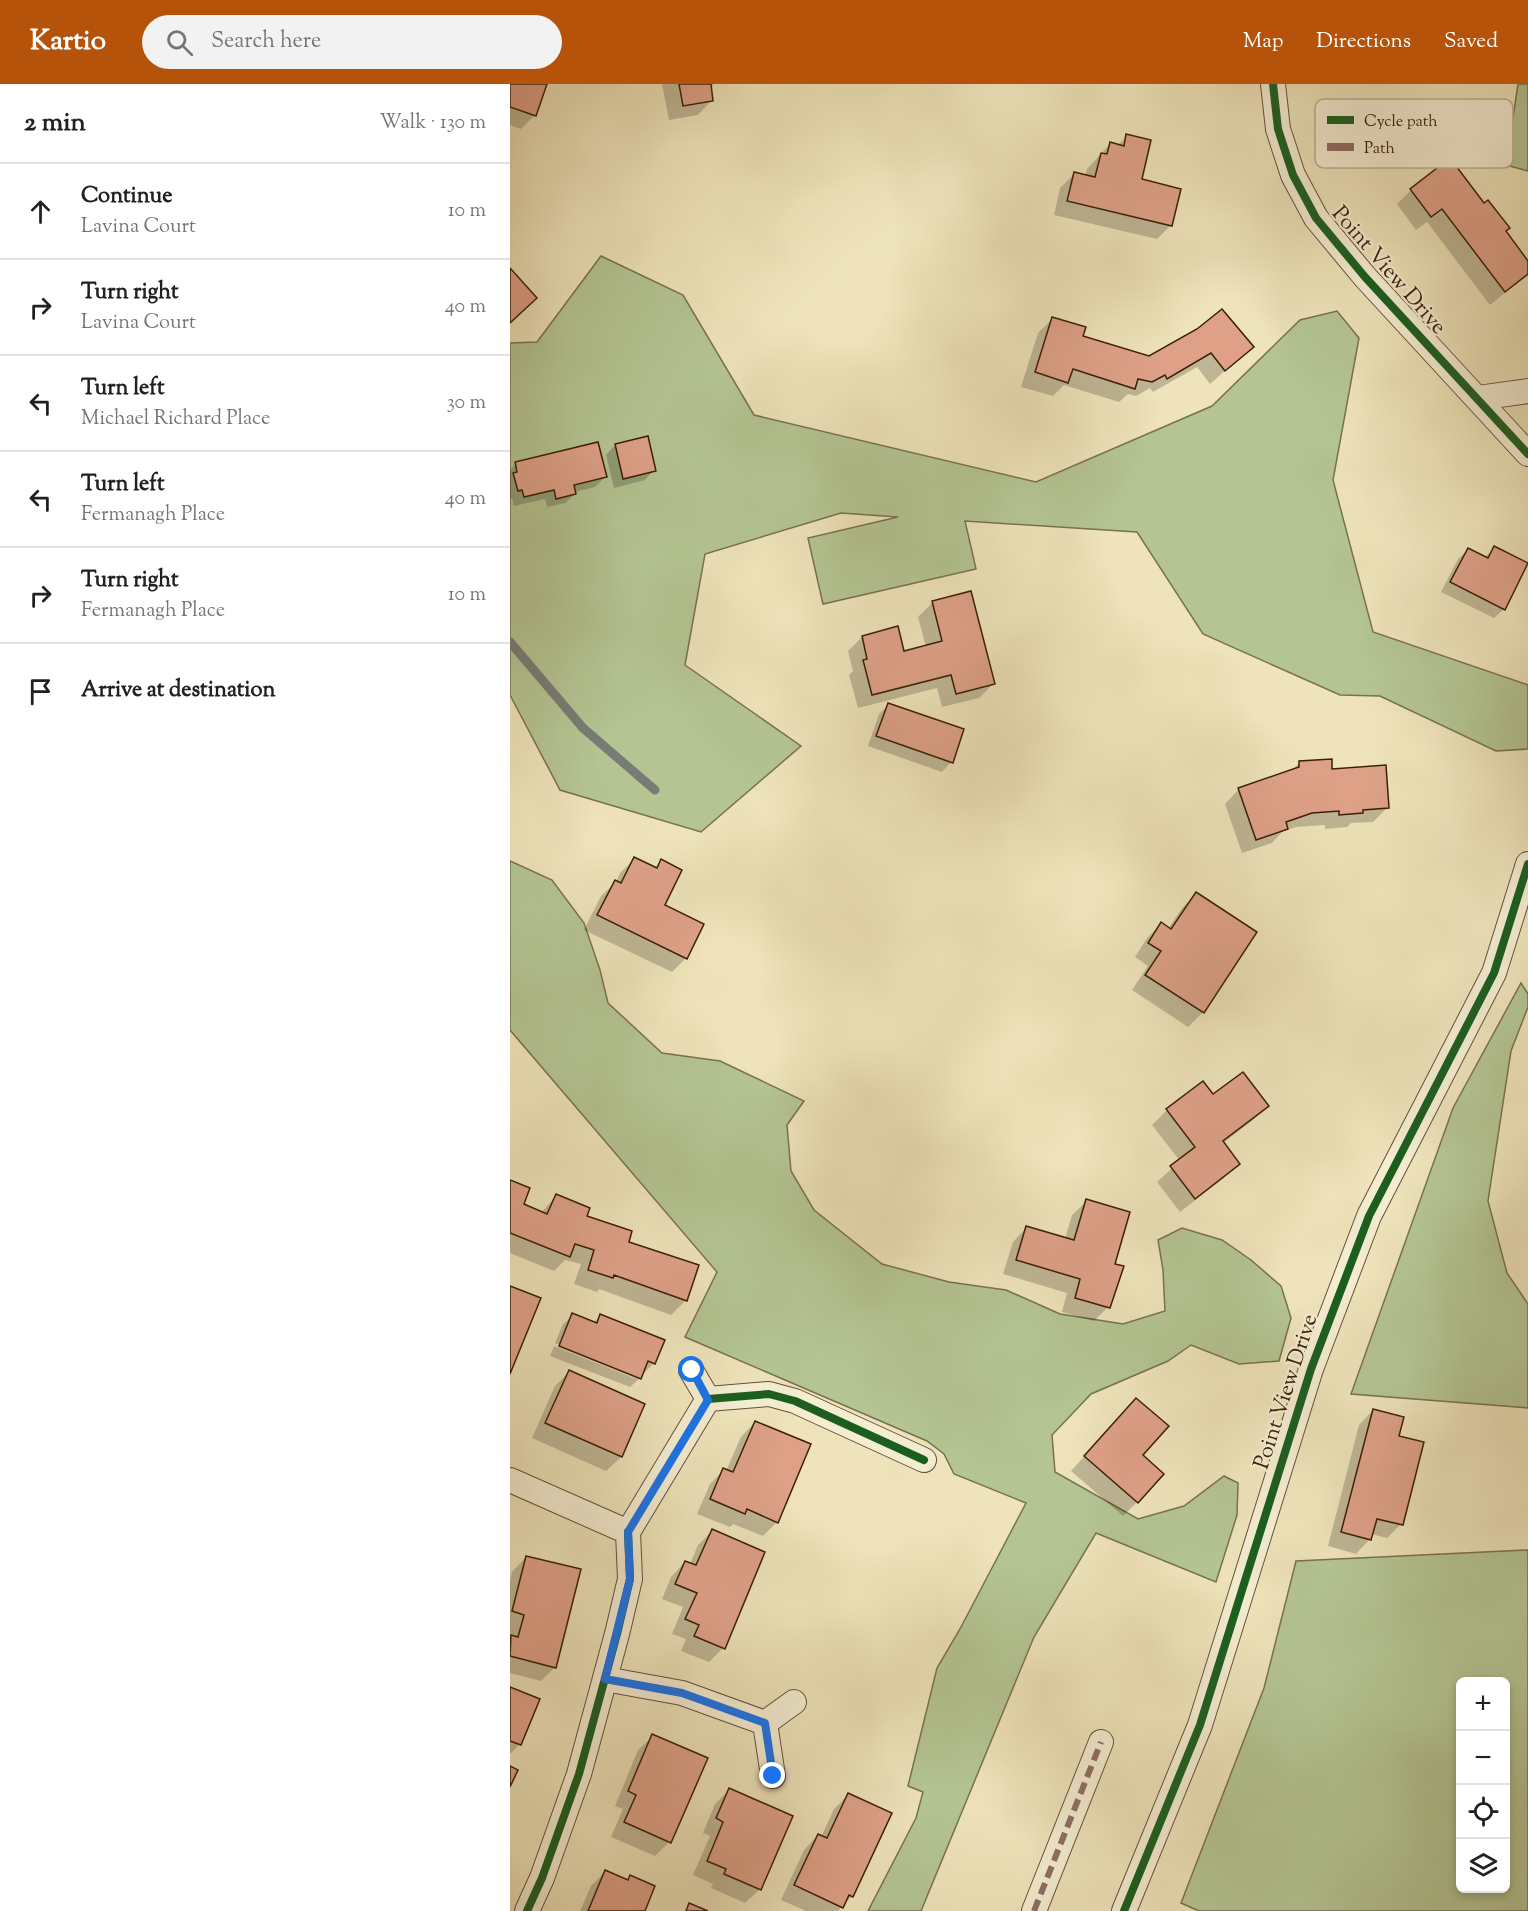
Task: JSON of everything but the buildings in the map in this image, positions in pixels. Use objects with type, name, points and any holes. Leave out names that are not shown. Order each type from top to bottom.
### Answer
[{"type":"street","name":"Point View Drive","points":[[1272,84],[1278,129],[1293,175],[1316,218],[1365,277],[1528,454]]},
{"type":"street","points":[[1478,398],[1528,391]]},
{"type":"street","name":"Point View Drive","points":[[1124,1911],[1200,1725],[1311,1369],[1369,1216],[1494,974],[1528,864]]},
{"type":"street","points":[[692,1370],[708,1400]]},
{"type":"street","points":[[708,1400],[769,1394],[795,1401],[924,1460]]},
{"type":"street","points":[[527,1911],[542,1878],[579,1774],[605,1679],[630,1579],[628,1532],[708,1400]]},
{"type":"street","points":[[510,1480],[628,1532]]},
{"type":"street","points":[[605,1679],[682,1693],[765,1723]]},
{"type":"street","points":[[765,1723],[794,1702]]},
{"type":"street","points":[[765,1723],[773,1776]]},
{"type":"street","points":[[1034,1911],[1101,1742]]},
{"type":"green space","points":[[1518,84],[1528,84],[1528,171],[1513,167],[1513,118]]},
{"type":"green space","points":[[601,256],[683,295],[754,415],[1036,482],[1212,406],[1300,320],[1337,311],[1359,338],[1333,480],[1373,632],[1528,685],[1528,749],[1496,751],[1380,696],[1340,695],[1203,634],[1137,532],[965,521],[976,569],[823,604],[808,538],[898,517],[841,513],[705,554],[685,665],[801,746],[701,832],[560,790],[510,695],[510,343],[537,342]]},
{"type":"green space","points":[[510,861],[552,880],[584,923],[600,970],[608,1003],[662,1053],[720,1061],[804,1101],[787,1125],[791,1171],[814,1210],[882,1264],[949,1282],[1006,1290],[1060,1314],[1123,1324],[1165,1311],[1163,1270],[1158,1240],[1182,1228],[1222,1240],[1251,1260],[1281,1286],[1291,1318],[1279,1361],[1239,1364],[1191,1345],[1168,1361],[1091,1394],[1052,1435],[1055,1472],[1138,1519],[1184,1506],[1224,1476],[1238,1483],[1237,1515],[1216,1582],[1096,1533],[1034,1637],[921,1911],[868,1911],[916,1818],[923,1792],[908,1786],[937,1668],[1026,1503],[954,1474],[944,1454],[927,1441],[685,1337],[717,1272],[510,1030]]},
{"type":"green space","points":[[1521,983],[1528,994],[1528,1007],[1511,1051],[1488,1201],[1507,1273],[1528,1304],[1528,1408],[1351,1394],[1453,1108]]},
{"type":"green space","points":[[1528,1550],[1528,1911],[1199,1911],[1181,1903],[1264,1688],[1296,1561]]},
{"type":"waterway","points":[[510,642],[583,728],[655,790]]},
{"type":"marked path","points":[[1034,1911],[1101,1742]]},
{"type":"cycle path","points":[[1273,84],[1278,129],[1293,175],[1316,218],[1365,277],[1528,454]]},
{"type":"cycle path","points":[[1124,1911],[1200,1725],[1311,1369],[1369,1216],[1494,973],[1528,864]]},
{"type":"cycle path","points":[[708,1399],[769,1394],[795,1401],[924,1460]]},
{"type":"cycle path","points":[[527,1911],[542,1878],[579,1774],[617,1634],[630,1579],[628,1532]]},
{"type":"route","points":[[692,1370],[708,1400],[628,1532],[630,1579],[605,1679],[682,1693],[765,1723],[773,1776]]}]
